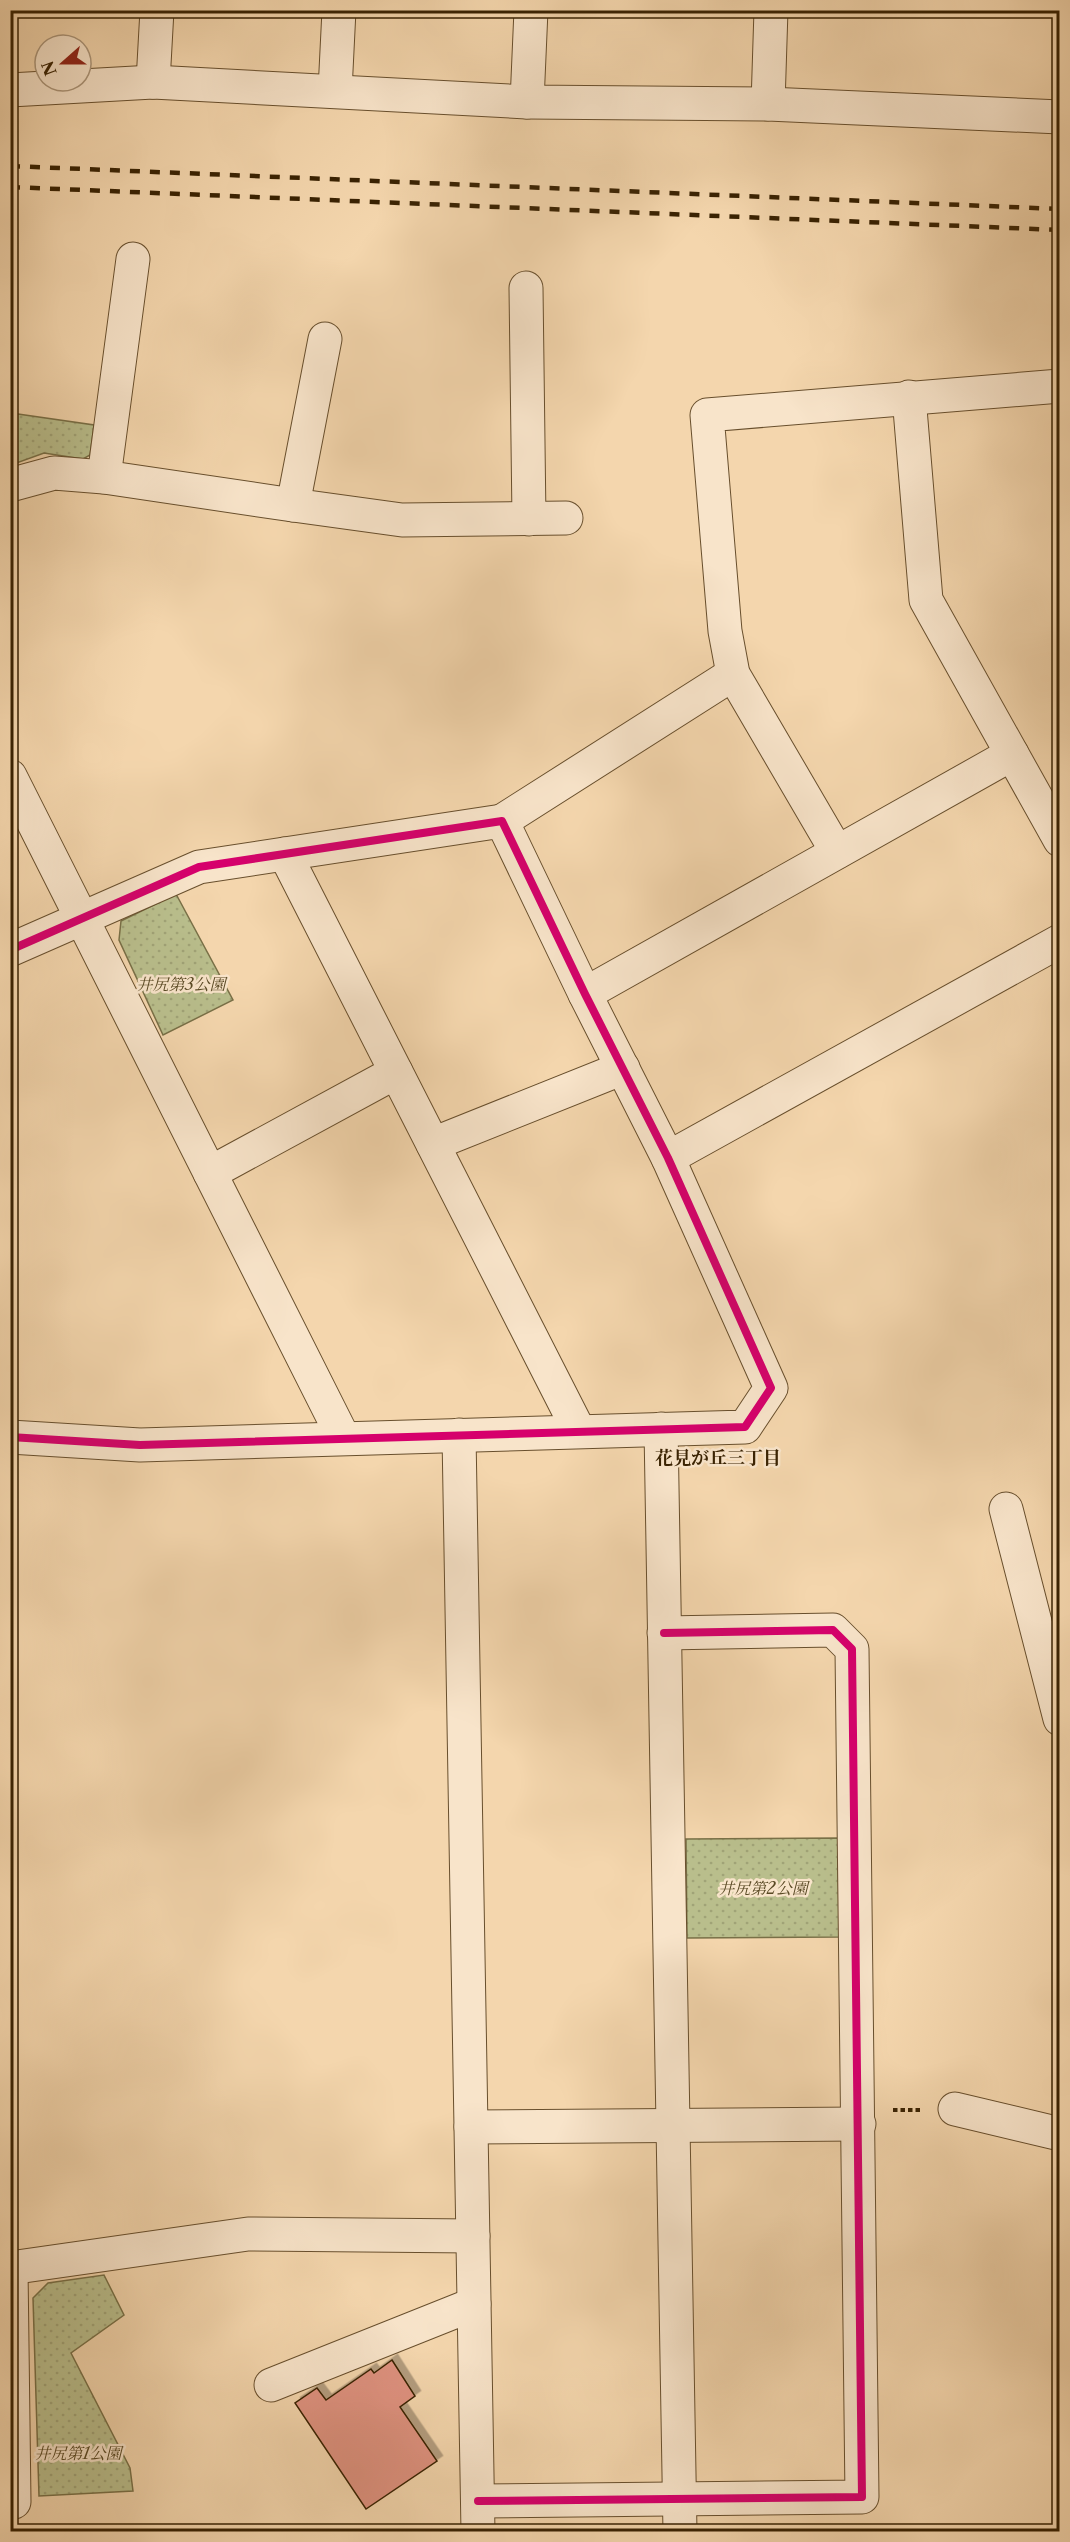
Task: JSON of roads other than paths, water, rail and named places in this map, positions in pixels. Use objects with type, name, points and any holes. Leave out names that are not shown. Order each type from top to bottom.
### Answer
[{"type":"street","points":[[153,82],[157,10]]},
{"type":"street","points":[[335,91],[339,10]]},
{"type":"street","points":[[527,102],[531,10]]},
{"type":"street","points":[[768,104],[771,10]]},
{"type":"street","points":[[10,90],[153,82],[527,102],[768,104],[1059,117]]},
{"type":"street","points":[[104,477],[133,259]]},
{"type":"street","points":[[525,288],[529,519]]},
{"type":"street","points":[[293,505],[325,339]]},
{"type":"street","points":[[837,852],[733,675],[725,631],[707,415],[1059,386]]},
{"type":"street","points":[[909,398],[926,600],[1059,840]]},
{"type":"street","points":[[10,485],[54,473],[104,477],[402,520],[566,518]]},
{"type":"street","points":[[10,950],[199,867],[502,821],[733,675]]},
{"type":"street","points":[[585,994],[1012,754]]},
{"type":"street","points":[[10,776],[343,1437]]},
{"type":"street","points":[[10,1437],[140,1445],[343,1437],[745,1428],[771,1388],[668,1158],[585,994],[502,821]]},
{"type":"street","points":[[285,854],[579,1431]]},
{"type":"street","points":[[668,1158],[1059,941]]},
{"type":"street","points":[[433,1144],[622,1068]]},
{"type":"street","points":[[210,1173],[396,1072]]},
{"type":"street","points":[[661,1429],[680,2532]]},
{"type":"street","points":[[459,1436],[478,2516],[679,2498],[862,2497],[852,1649],[833,1630],[664,1633]]},
{"type":"street","points":[[1006,1509],[1059,1719]]},
{"type":"street","points":[[956,2109],[1059,2134]]},
{"type":"street","points":[[471,2127],[673,2125],[859,2117]]},
{"type":"street","points":[[10,2502],[14,2502],[11,2268],[248,2234],[473,2236]]},
{"type":"street","points":[[271,2385],[474,2304]]},
{"type":"railway","points":[[10,166],[1060,209]]},
{"type":"railway","points":[[10,187],[1060,230]]},
{"type":"district","name":"花見が丘三丁目","points":[[718,1458]]},
{"type":"park label","name":"井尻第3公園","points":[[181,984]]},
{"type":"park label","name":"井尻第2公園","points":[[763,1888]]},
{"type":"park label","name":"井尻第1公園","points":[[78,2453]]}]
